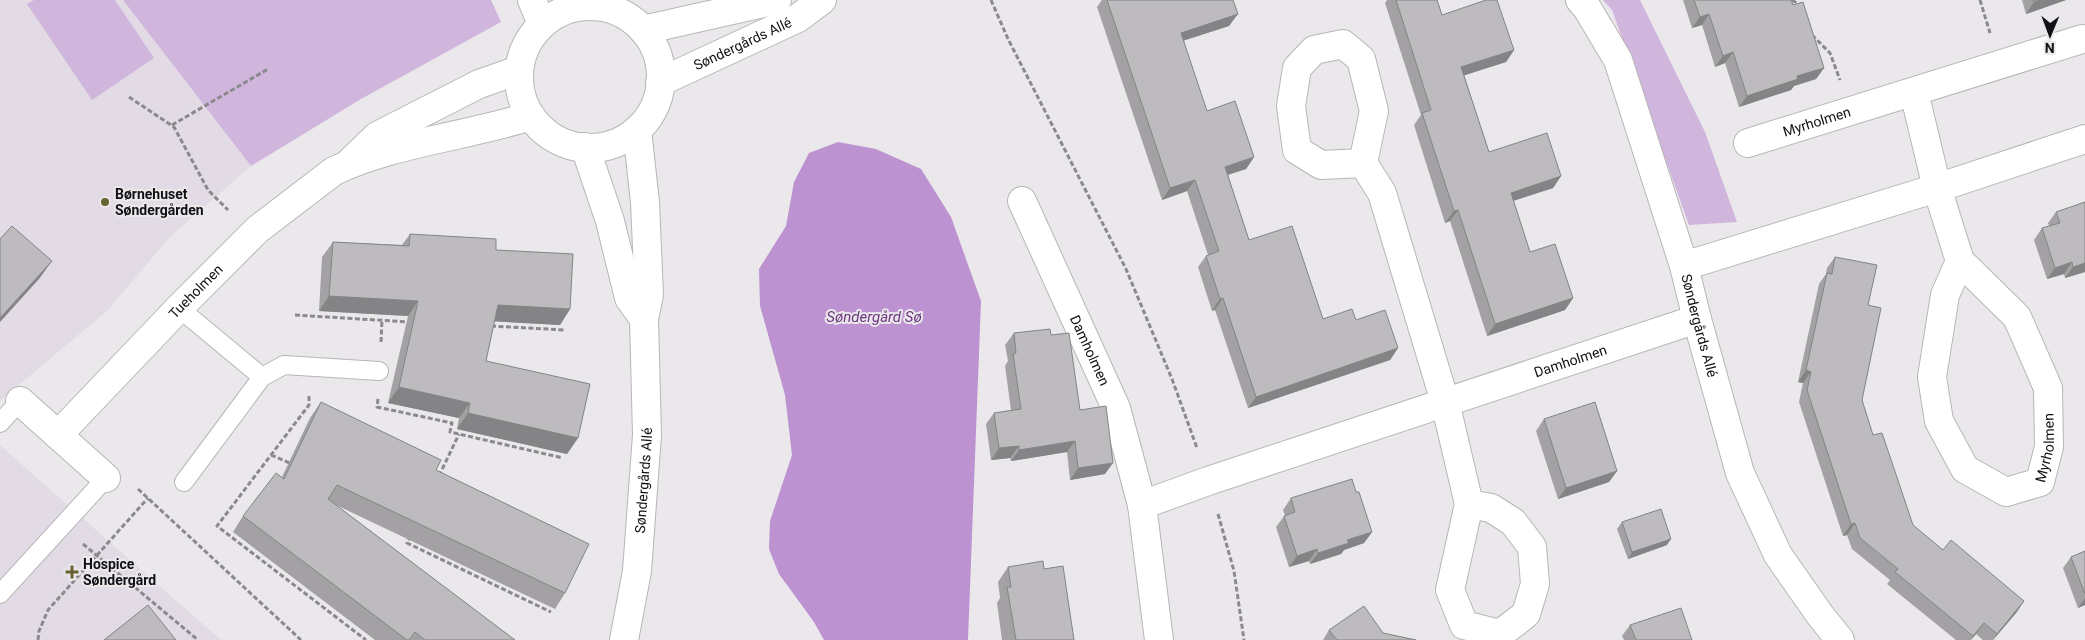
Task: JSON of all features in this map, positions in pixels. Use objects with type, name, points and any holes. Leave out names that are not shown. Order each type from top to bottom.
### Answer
[{"type":"street","name":"Søndergårds Allé","points":[[643,30],[777,0]]},
{"type":"street","name":"Søndergårds Allé","points":[[660,82],[798,18],[822,0]]},
{"type":"street","name":"Søndergårds Allé","points":[[1580,0],[1587,8],[1618,60],[1684,266],[1740,473],[1778,556],[1840,640]]},
{"type":"street","points":[[584,3],[620,13],[643,30],[656,54],[660,82],[655,105],[637,130],[616,142],[601,146],[585,147],[569,144],[554,138],[541,128],[531,116],[522,99],[519,70],[537,12],[562,12],[584,3]]},
{"type":"street","name":"Myrholmen","points":[[1748,143],[2082,39]]},
{"type":"street","name":"Tueholmen","points":[[348,164],[377,136],[479,84],[519,70]]},
{"type":"street","name":"Myrholmen","points":[[1914,92],[1937,188],[1960,261],[2017,317],[2048,388],[2049,447],[2040,482],[2006,492],[1965,469],[1939,421],[1932,377],[1945,295],[1960,261]]},
{"type":"street","name":"Tueholmen","points":[[58,435],[179,308],[254,234],[334,171],[348,164],[422,143],[531,116]]},
{"type":"street","name":"Søndergårds Allé","points":[[624,640],[637,571],[647,435],[644,319],[649,294],[645,202],[637,130]]},
{"type":"street","points":[[1684,266],[1937,188],[2085,139]]},
{"type":"street","points":[[585,147],[610,220],[629,298],[644,319]]},
{"type":"street","points":[[1363,163],[1382,193],[1445,402],[1470,504]]},
{"type":"street","name":"Damholmen","points":[[1022,201],[1116,408],[1142,506],[1159,640]]},
{"type":"street","name":"Damholmen","points":[[1142,506],[1208,481],[1697,319]]},
{"type":"street","points":[[20,401],[106,478]]},
{"type":"lane","points":[[179,308],[262,377]]},
{"type":"lane","points":[[184,482],[262,377],[284,365],[380,371]]},
{"type":"lane","points":[[0,423],[20,401]]},
{"type":"lane","points":[[0,594],[106,478]]},
{"type":"path","points":[[991,0],[1008,39],[1126,269],[1172,379],[1208,481],[1234,571],[1244,640]]},
{"type":"path","points":[[1792,0],[1802,6]]},
{"type":"path","points":[[1811,34],[1830,53],[1851,111]]},
{"type":"path","points":[[172,125],[268,69]]},
{"type":"path","points":[[128,97],[172,125],[208,190],[254,234]]},
{"type":"path","points":[[295,315],[417,322]]},
{"type":"path","points":[[382,320],[377,406],[452,423],[450,432],[563,458]]},
{"type":"path","points":[[486,326],[565,330]]},
{"type":"path","points":[[311,367],[309,405],[216,526],[366,640]]},
{"type":"path","points":[[438,479],[459,434]]},
{"type":"path","points":[[271,455],[297,467]]},
{"type":"path","points":[[106,478],[137,488],[301,640]]},
{"type":"path","points":[[38,640],[39,632],[48,610],[148,498]]},
{"type":"path","points":[[62,526],[198,640]]},
{"type":"path","points":[[412,533],[407,543],[551,612]]},
{"type":"shaded area","name":"Børnehuset Søndergården","points":[[0,0],[123,0],[251,166],[169,238],[108,310],[0,401]]},
{"type":"shaded area","points":[[34,0],[115,0],[154,58],[92,100],[27,4]]},
{"type":"shaded area","points":[[123,0],[491,0],[501,22],[361,99],[251,166]]},
{"type":"shaded area","points":[[1603,0],[1640,0],[1705,132],[1737,222],[1689,225],[1612,10]]},
{"type":"shaded area","name":"Hospice Søndergård","points":[[0,445],[30,472],[221,640],[0,640]]},
{"type":"water","name":"Søndergård Sø","points":[[838,142],[876,149],[921,169],[951,217],[981,301],[968,640],[824,640],[814,622],[779,574],[769,549],[770,521],[792,455],[785,395],[760,306],[759,269],[786,226],[794,182],[809,153]]},
{"type":"building","points":[[1107,0],[1233,0],[1238,14],[1181,33],[1207,111],[1235,101],[1254,157],[1225,167],[1249,240],[1292,226],[1323,319],[1352,309],[1356,320],[1385,310],[1398,348],[1256,397],[1223,298],[1220,299],[1206,256],[1219,251],[1195,180],[1170,188]]},
{"type":"building","points":[[1396,0],[1437,0],[1442,15],[1486,0],[1497,0],[1514,50],[1461,67],[1489,152],[1547,133],[1561,176],[1511,193],[1530,252],[1555,244],[1573,298],[1495,324],[1458,210],[1454,211],[1422,113],[1431,110]]},
{"type":"building","points":[[1694,0],[1791,0],[1793,5],[1803,2],[1824,68],[1797,76],[1798,79],[1747,96],[1733,52],[1723,56],[1709,14],[1700,17]]},
{"type":"building","points":[[2085,202],[2085,263],[2073,267],[2072,262],[2055,268],[2042,228],[2060,223],[2056,212]]},
{"type":"building","points":[[12,226],[52,261],[0,318],[0,239]]},
{"type":"building","points":[[410,234],[496,239],[496,250],[573,254],[570,309],[498,305],[486,361],[590,384],[578,438],[468,413],[470,403],[399,387],[418,301],[329,296],[333,242],[409,246]]},
{"type":"building","points":[[1835,257],[1877,265],[1868,305],[1881,308],[1862,400],[1873,435],[1882,433],[1913,525],[1943,550],[1951,540],[2024,601],[1997,634],[1984,623],[1973,636],[1895,572],[1898,569],[1860,538],[1855,523],[1851,524],[1807,390],[1811,372],[1806,370],[1827,273],[1832,274]]},
{"type":"building","points":[[1050,329],[1051,335],[1069,333],[1080,410],[1106,406],[1113,463],[1078,468],[1075,441],[1019,450],[1019,446],[999,448],[994,413],[1021,409],[1013,354],[1016,353],[1014,333]]},
{"type":"building","points":[[321,402],[441,460],[436,470],[589,544],[565,593],[337,485],[328,499],[515,640],[425,640],[415,632],[407,640],[243,516],[276,473],[284,479]]},
{"type":"building","points":[[1595,402],[1617,471],[1566,488],[1544,419]]},
{"type":"building","points":[[1352,479],[1356,492],[1359,492],[1372,532],[1347,540],[1349,543],[1318,553],[1317,549],[1297,556],[1284,516],[1295,512],[1291,498]]},
{"type":"building","points":[[1661,509],[1671,539],[1632,552],[1622,522]]},
{"type":"building","points":[[2085,551],[2085,594],[2071,557]]},
{"type":"building","points":[[1043,561],[1044,569],[1063,566],[1074,640],[1016,640],[1007,587],[1011,587],[1008,567]]},
{"type":"building","points":[[148,605],[176,640],[104,640]]},
{"type":"building","points":[[1364,606],[1383,633],[1416,640],[1337,640],[1329,630]]},
{"type":"building","points":[[1681,608],[1692,640],[1636,640],[1630,625]]},
{"type":"place","name":"Børnehuset Søndergården","points":[[105,202]]},
{"type":"place","name":"Hospice Søndergård","points":[[72,572]]}]
